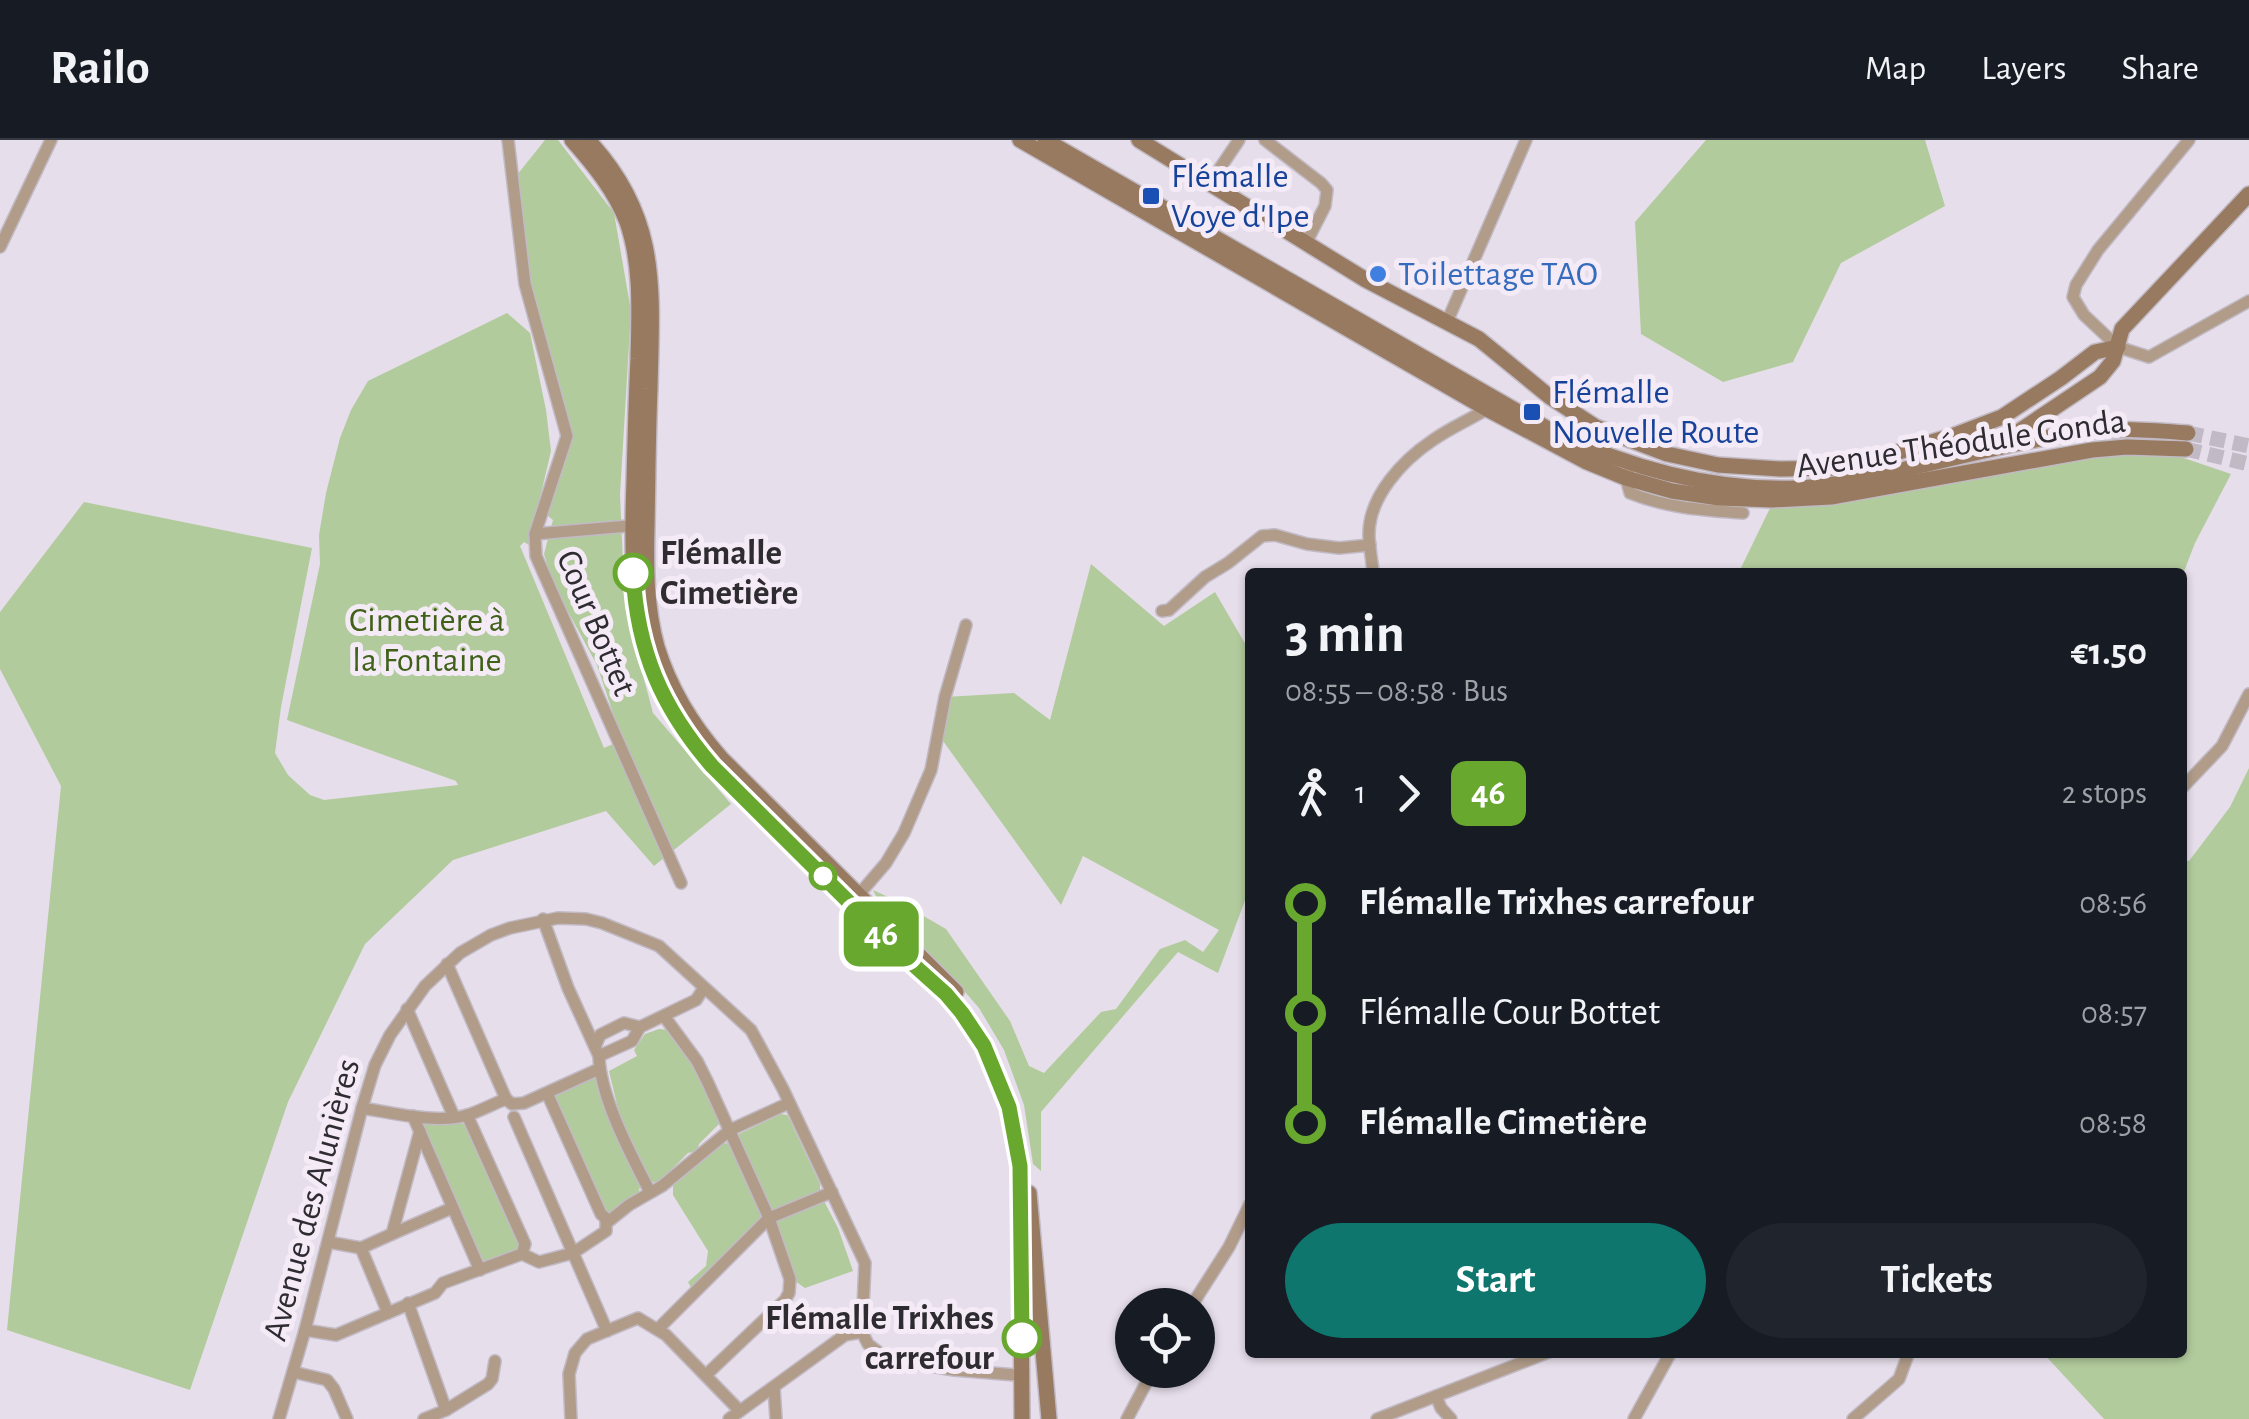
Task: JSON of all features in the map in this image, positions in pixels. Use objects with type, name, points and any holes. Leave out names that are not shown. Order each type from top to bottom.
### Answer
[{"type":"main road","points":[[572,140],[615,196],[635,252],[640,525],[650,614],[669,679],[698,731],[721,758],[897,950],[962,1013],[984,1046],[998,1078],[1014,1129],[1020,1166],[1018,1419]]},
{"type":"main road","points":[[588,140],[626,188],[647,251],[652,342],[640,525]]},
{"type":"main road","name":"Avenue Théodule Gonda","points":[[1020,140],[1490,403]]},
{"type":"main road","name":"Avenue Théodule Gonda","points":[[1045,140],[1588,462],[1629,472],[1731,486],[1782,488],[1836,483],[2076,432],[2150,430],[2187,441],[2092,450],[1832,497],[1719,498],[1672,490],[1629,472]]},
{"type":"main road","points":[[1139,140],[1366,280],[1486,343],[1541,390],[1596,427],[1667,454],[1718,466],[1832,468],[1865,462],[2002,417],[2095,352],[2115,354]]},
{"type":"main road","points":[[2000,448],[2100,377],[2115,354],[2122,330],[2249,194]]},
{"type":"main road","points":[[1865,462],[1900,470]]},
{"type":"main road","points":[[854,899],[949,984],[991,1042],[1006,1076],[1022,1131],[1027,1168],[1049,1419]]},
{"type":"main road","points":[[1018,1419],[1016,1262],[1020,1220]]},
{"type":"street","points":[[0,247],[52,140]]},
{"type":"street","name":"Cour Bottet","points":[[508,140],[524,284],[567,436],[535,534],[535,550],[681,883]]},
{"type":"street","points":[[1210,183],[1240,140]]},
{"type":"street","points":[[1264,140],[1327,190],[1325,206],[1306,243]]},
{"type":"street","points":[[1446,322],[1526,140]]},
{"type":"street","points":[[2190,140],[2098,250],[2073,297],[2115,354],[2148,356],[2249,301]]},
{"type":"street","points":[[1373,568],[1370,524],[1376,502],[1401,468],[1427,444],[1490,403]]},
{"type":"street","name":"Avenue Théodule Gonda","points":[[1629,472],[1630,493],[1652,502],[1743,513]]},
{"type":"street","points":[[535,534],[640,525]]},
{"type":"street","points":[[1162,611],[1169,610],[1205,577],[1262,536],[1339,548],[1370,546]]},
{"type":"street","points":[[854,899],[886,863],[904,833],[931,770],[966,625]]},
{"type":"street","points":[[2187,783],[2222,746],[2249,694]]},
{"type":"street","points":[[543,919],[598,1057],[615,1117],[645,1195]]},
{"type":"street","name":"Avenue des Alunières","points":[[279,1419],[362,1108],[382,1048],[425,986],[460,953],[491,936],[543,919],[586,919],[660,946],[751,1030],[790,1102],[865,1263],[862,1332]]},
{"type":"street","points":[[447,964],[506,1099],[516,1104],[548,1093],[598,1057],[632,1040],[640,1027],[696,1000],[704,988]]},
{"type":"street","points":[[407,1009],[525,1244],[522,1254]]},
{"type":"street","points":[[664,1016],[697,1061],[730,1130],[769,1218],[790,1280],[790,1294],[780,1306],[706,1375]]},
{"type":"street","points":[[598,1057],[600,1035],[624,1024],[640,1027]]},
{"type":"street","points":[[305,1330],[336,1335],[434,1293],[443,1283],[522,1254],[538,1262],[573,1252],[606,1231],[606,1220],[548,1093]]},
{"type":"street","points":[[362,1108],[413,1116],[460,1116],[506,1099]]},
{"type":"street","points":[[606,1220],[662,1186],[730,1130],[790,1102]]},
{"type":"street","points":[[413,1116],[480,1270]]},
{"type":"street","points":[[514,1118],[607,1331]]},
{"type":"street","points":[[392,1234],[420,1131]]},
{"type":"street","points":[[658,1329],[769,1218],[832,1192]]},
{"type":"street","points":[[328,1242],[361,1248],[452,1208]]},
{"type":"street","points":[[1203,1288],[1245,1214]]},
{"type":"street","points":[[361,1248],[388,1313]]},
{"type":"street","points":[[408,1303],[436,1416],[488,1384],[495,1361]]},
{"type":"street","points":[[571,1419],[571,1360],[583,1343],[638,1318],[658,1329],[706,1375],[734,1415],[844,1335],[862,1332],[868,1344],[886,1358],[954,1370],[1016,1375]]},
{"type":"street","points":[[1378,1419],[1534,1358]]},
{"type":"street","points":[[1634,1419],[1664,1358]]},
{"type":"street","points":[[1853,1419],[1899,1379],[1907,1358]]},
{"type":"street","points":[[293,1372],[327,1380],[347,1419]]},
{"type":"street","points":[[774,1387],[776,1419]]},
{"type":"street","points":[[1127,1419],[1143,1388]]},
{"type":"street","points":[[1436,1396],[1451,1419]]},
{"type":"green space","name":"Cimetière à la Fontaine","points":[[545,140],[558,140],[614,213],[631,311],[620,495],[625,608],[653,713],[731,804],[654,866],[606,811],[453,860],[365,944],[288,1102],[190,1390],[7,1330],[61,786],[0,669],[0,612],[84,502],[312,548],[275,753],[288,775],[310,795],[324,800],[458,785],[456,781],[287,720],[320,564],[319,535],[326,493],[351,410],[368,381],[507,313],[530,333],[551,451],[529,545],[524,542],[520,546],[604,748],[622,740],[597,665],[553,584],[544,554],[553,520],[547,515],[567,436],[525,284],[513,180]]},
{"type":"green space","points":[[1706,140],[1925,140],[1945,206],[1841,263],[1793,362],[1723,382],[1641,334],[1635,222]]},
{"type":"green space","points":[[2110,452],[2175,455],[2231,474],[2185,568],[1741,568],[1771,506]]},
{"type":"green space","points":[[1091,564],[1164,626],[1215,592],[1245,643],[1245,900],[1218,973],[1178,952],[1041,1112],[1041,1171],[1033,1164],[1024,1105],[1004,1050],[979,1008],[945,969],[883,910],[873,890],[946,929],[1010,1021],[1029,1066],[1044,1073],[1101,1012],[1116,1009],[1160,949],[1185,940],[1203,952],[1219,930],[1083,856],[1061,905],[938,734],[945,697],[1014,693],[1050,720]]},
{"type":"green space","points":[[2249,768],[2249,1419],[2104,1419],[2048,1358],[2187,1358],[2187,861],[2230,807]]},
{"type":"green space","points":[[670,1030],[695,1066],[721,1122],[697,1151],[688,1153],[659,1182],[652,1182],[645,1177],[620,1117],[609,1071],[637,1056],[634,1050],[645,1034]]},
{"type":"green space","points":[[598,1075],[641,1183],[638,1194],[611,1214],[603,1208],[554,1096]]},
{"type":"green space","points":[[781,1114],[789,1118],[820,1191],[771,1211],[737,1135]]},
{"type":"green space","points":[[459,1121],[469,1128],[521,1244],[516,1250],[485,1262],[422,1124]]},
{"type":"green space","points":[[727,1143],[731,1144],[763,1216],[693,1291],[688,1282],[706,1266],[708,1251],[673,1195],[673,1185]]},
{"type":"green space","points":[[824,1201],[853,1271],[805,1288],[795,1281],[776,1223]]},
{"type":"tunnel","points":[[2188,433],[2249,446]]},
{"type":"tunnel","points":[[2186,449],[2249,464]]},
{"type":"bus line","name":"46","points":[[633,573],[644,648],[670,711],[690,740],[897,950],[946,994],[984,1046],[1009,1107],[1020,1166],[1022,1338]]},
{"type":"place","name":"Flémalle Voye d'Ipe","points":[[1151,196]]},
{"type":"place","name":"Toilettage TAO","points":[[1378,274]]},
{"type":"place","name":"Flémalle Nouvelle Route","points":[[1532,412]]},
{"type":"place","name":"Flémalle Cimetière","points":[[633,573]]},
{"type":"place","name":"Flémalle Trixhes carrefour","points":[[1022,1338]]}]
